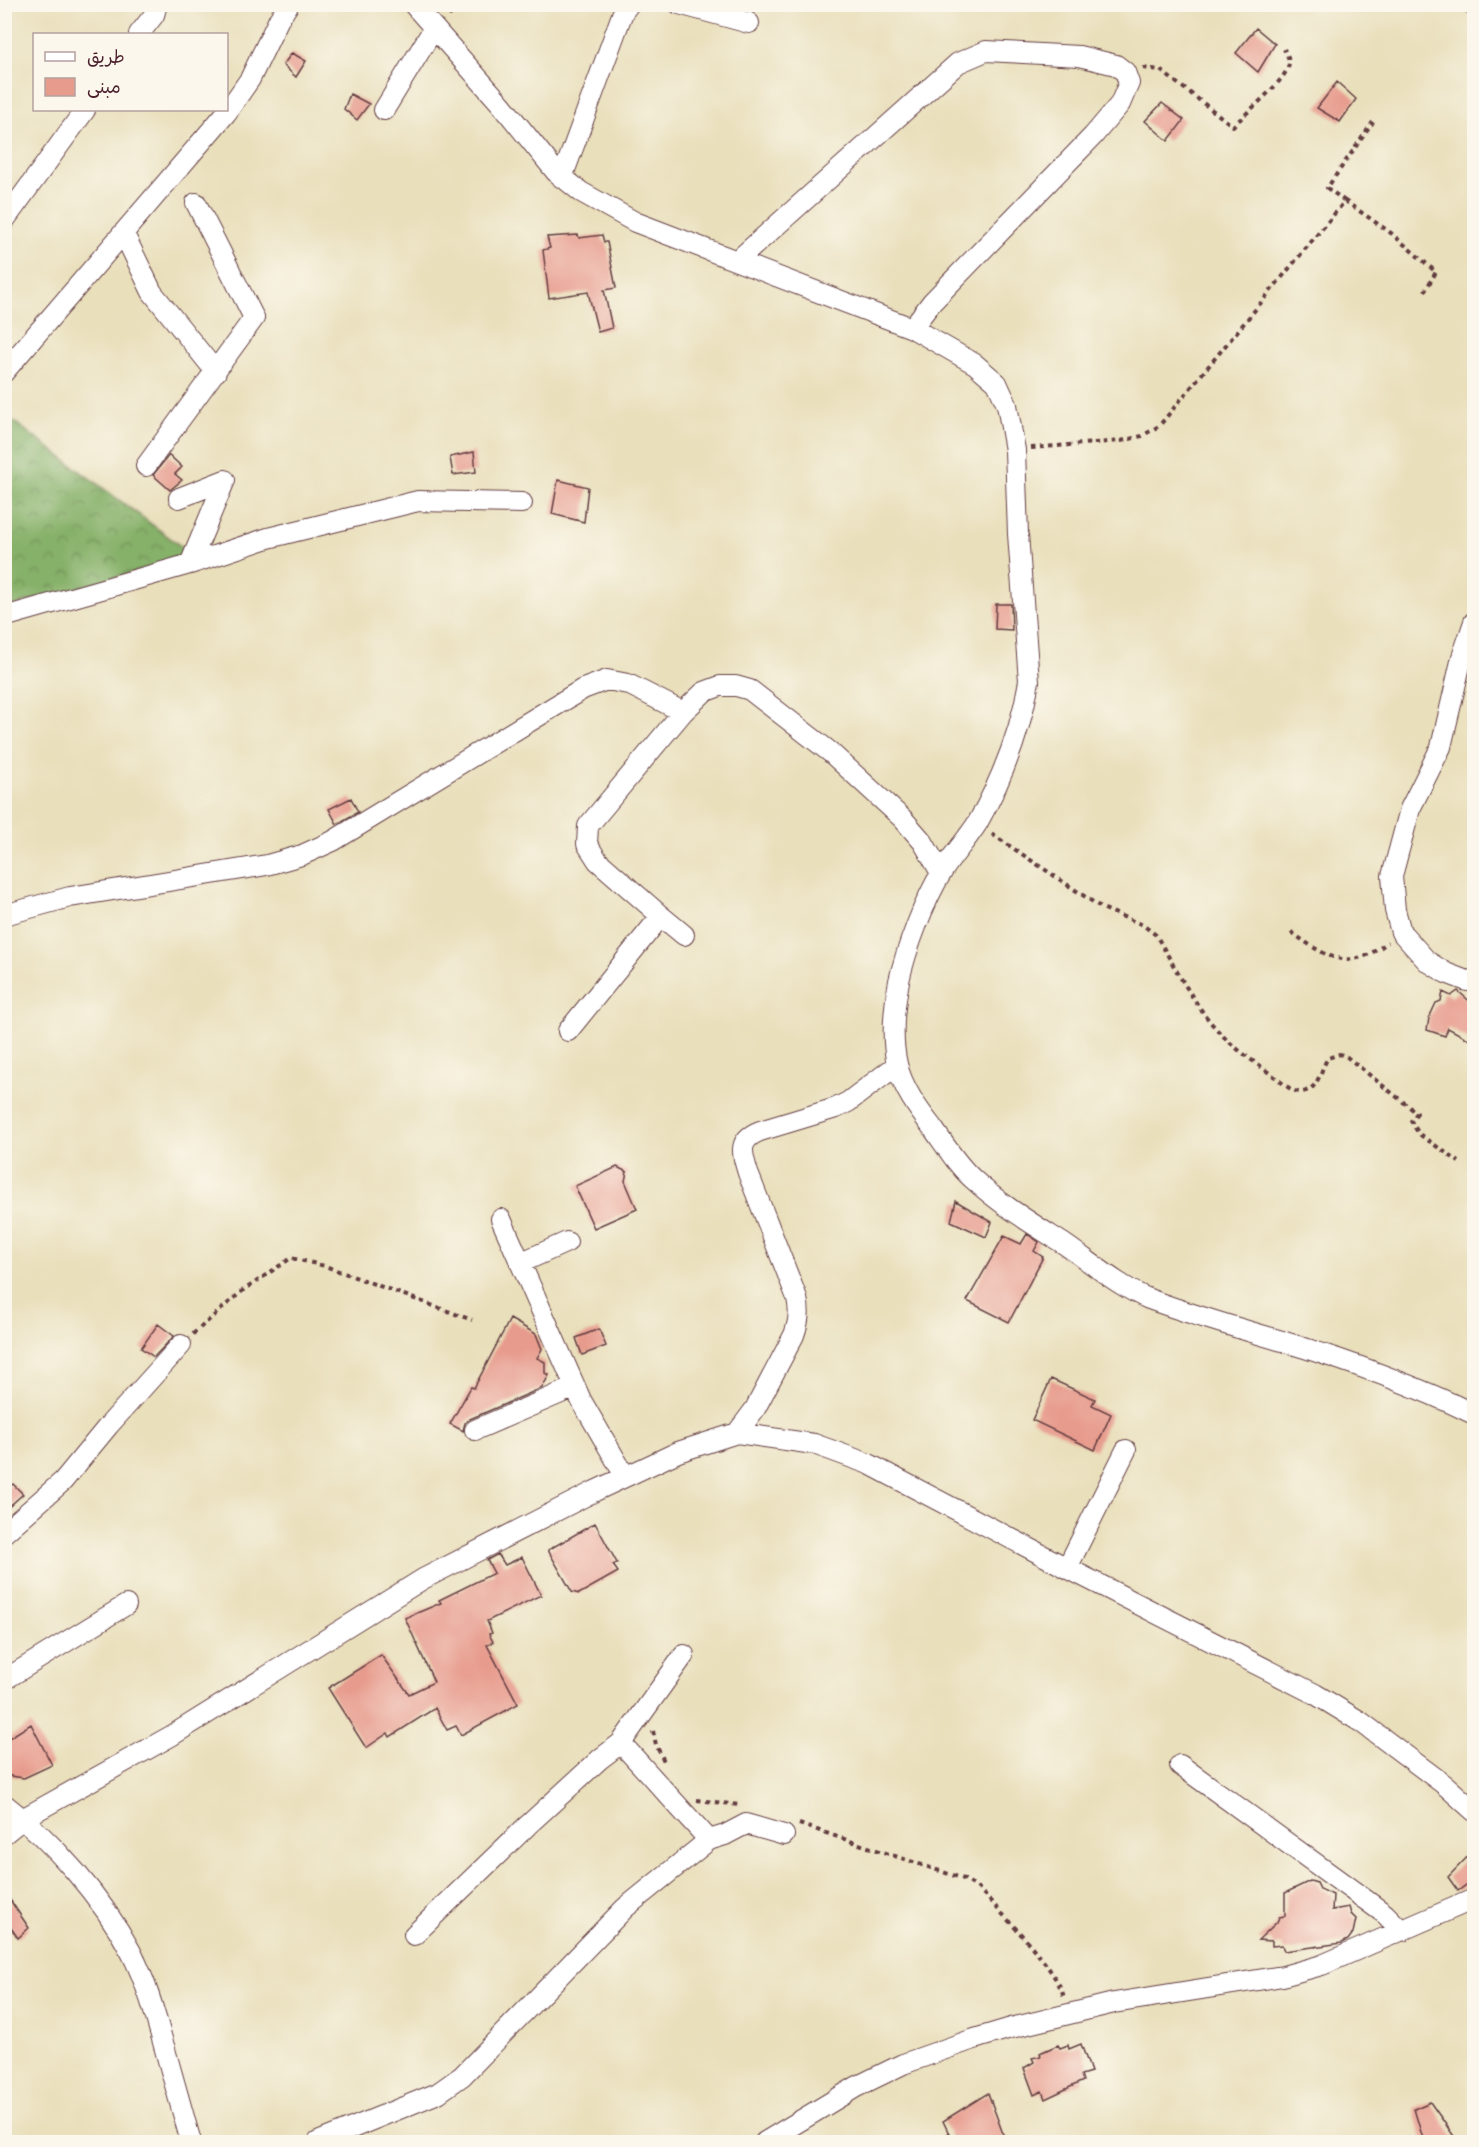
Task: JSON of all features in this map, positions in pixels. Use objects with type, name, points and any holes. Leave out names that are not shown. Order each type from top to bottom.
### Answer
[{"type":"street","points":[[140,33],[154,15],[157,4]]},
{"type":"street","points":[[228,108],[257,67],[289,4]]},
{"type":"street","points":[[413,4],[501,104],[548,163],[562,178],[581,192],[635,222],[912,328],[975,364],[997,383],[1007,405],[1015,450],[1018,534],[1029,681],[1020,723],[1005,766],[977,824],[941,873],[912,937],[899,980],[894,1014],[897,1065],[907,1089],[924,1116],[972,1178],[1004,1205],[1115,1281],[1147,1298],[1199,1315],[1212,1322],[1282,1341],[1391,1377],[1474,1414]]},
{"type":"street","points":[[562,178],[623,12],[629,4]]},
{"type":"street","points":[[679,4],[749,23]]},
{"type":"street","points":[[384,110],[434,28]]},
{"type":"street","points":[[738,260],[958,63],[986,51],[1079,56],[1116,65],[1125,72],[1129,83],[1120,104],[1093,136],[932,302],[912,328]]},
{"type":"street","points":[[4,221],[84,111]]},
{"type":"street","points":[[4,372],[124,234],[226,111]]},
{"type":"street","points":[[146,466],[254,318],[196,203]]},
{"type":"street","points":[[124,234],[152,292],[216,372]]},
{"type":"street","points":[[180,498],[225,480],[190,564]]},
{"type":"street","points":[[4,617],[190,564],[268,538],[418,501],[522,503]]},
{"type":"street","points":[[1474,622],[1462,657],[1441,747],[1410,809],[1392,876],[1395,910],[1401,932],[1427,961],[1446,973],[1467,981],[1474,980]]},
{"type":"street","points":[[4,915],[70,897],[267,865],[302,855],[333,841],[583,689],[606,680],[627,684],[683,712]]},
{"type":"street","points":[[684,935],[598,861],[587,844],[588,826],[683,712],[704,692],[720,686],[736,686],[750,690],[830,752],[903,819],[923,842],[941,873]]},
{"type":"street","points":[[568,1031],[661,916]]},
{"type":"street","points":[[737,1433],[754,1410],[799,1322],[797,1298],[743,1158],[744,1141],[750,1135],[760,1131],[836,1108],[848,1102],[897,1065]]},
{"type":"street","points":[[501,1219],[575,1387],[626,1476]]},
{"type":"street","points":[[519,1263],[567,1242]]},
{"type":"street","points":[[4,1533],[63,1481],[109,1425],[181,1345]]},
{"type":"street","points":[[475,1430],[575,1387]]},
{"type":"street","points":[[4,1834],[24,1818],[171,1736],[423,1579],[626,1476],[678,1452],[737,1433],[814,1444],[859,1460],[1315,1694],[1361,1722],[1445,1785],[1474,1810]]},
{"type":"street","points":[[1067,1568],[1126,1450]]},
{"type":"street","points":[[4,1680],[126,1605]]},
{"type":"street","points":[[414,1935],[528,1825],[600,1759],[621,1743],[684,1655]]},
{"type":"street","points":[[621,1743],[709,1840]]},
{"type":"street","points":[[1180,1764],[1385,1914],[1402,1931]]},
{"type":"street","points":[[4,1804],[24,1818],[95,1896],[132,1953],[157,2019],[191,2142]]},
{"type":"street","points":[[318,2142],[438,2093],[462,2076],[626,1908],[709,1840],[746,1824],[789,1829]]},
{"type":"street","points":[[765,2142],[856,2087],[903,2064],[970,2040],[1066,2013],[1114,2003],[1283,1976],[1322,1965],[1474,1899]]},
{"type":"path","points":[[1125,72],[1143,68],[1160,70],[1233,126],[1282,79],[1289,66],[1284,49]]},
{"type":"path","points":[[1373,122],[1327,188],[1391,233],[1436,272],[1425,291]]},
{"type":"path","points":[[1015,450],[1121,441],[1142,436],[1159,426],[1345,201]]},
{"type":"path","points":[[977,824],[1102,908],[1143,925],[1156,935],[1212,1024],[1237,1049],[1279,1081],[1301,1093],[1310,1090],[1328,1058],[1340,1054],[1347,1057],[1417,1113],[1411,1121],[1419,1134],[1459,1162]]},
{"type":"path","points":[[1291,932],[1314,948],[1341,960],[1363,958],[1401,932]]},
{"type":"path","points":[[181,1345],[240,1292],[291,1258],[325,1266],[472,1320]]},
{"type":"path","points":[[647,1709],[656,1745],[666,1765]]},
{"type":"path","points":[[696,1799],[720,1801],[751,1808]]},
{"type":"path","points":[[789,1829],[964,1879],[978,1888],[1051,1971],[1062,1989],[1066,2013]]},
{"type":"green space","points":[[5,415],[194,556],[5,608]]},
{"type":"building","points":[[1256,28],[1275,44],[1258,72],[1236,53]]},
{"type":"building","points":[[292,53],[306,61],[296,77],[283,65]]},
{"type":"building","points":[[1337,82],[1356,99],[1340,122],[1317,108]]},
{"type":"building","points":[[350,94],[369,104],[357,120],[344,109]]},
{"type":"building","points":[[1162,103],[1184,120],[1168,141],[1145,121]]},
{"type":"building","points":[[578,235],[579,238],[602,235],[604,242],[607,242],[616,288],[604,290],[612,328],[598,332],[588,292],[549,298],[543,250],[550,248],[547,237]]},
{"type":"building","points":[[474,452],[476,472],[453,475],[450,457]]},
{"type":"building","points":[[169,455],[182,467],[175,474],[182,480],[170,490],[153,475]]},
{"type":"building","points":[[558,480],[588,487],[584,522],[552,514]]},
{"type":"building","points":[[996,604],[1011,604],[1012,630],[995,629]]},
{"type":"building","points":[[351,798],[358,812],[337,824],[329,809]]},
{"type":"building","points":[[1458,991],[1474,1005],[1474,1042],[1448,1028],[1445,1036],[1427,1030],[1429,1018],[1436,1003],[1441,1001],[1443,992],[1451,996]]},
{"type":"building","points":[[617,1167],[627,1172],[625,1181],[637,1209],[594,1228],[575,1186]]},
{"type":"building","points":[[956,1201],[992,1222],[986,1237],[951,1221]]},
{"type":"building","points":[[1027,1234],[1039,1242],[1034,1251],[1043,1257],[1009,1322],[967,1301],[1004,1236],[1021,1244]]},
{"type":"building","points":[[510,1319],[536,1334],[542,1349],[537,1358],[545,1362],[545,1373],[549,1375],[542,1388],[470,1419],[465,1423],[463,1431],[450,1424],[471,1387],[474,1388]]},
{"type":"building","points":[[158,1324],[174,1336],[154,1357],[141,1348]]},
{"type":"building","points":[[599,1329],[606,1346],[582,1355],[576,1338]]},
{"type":"building","points":[[1051,1379],[1095,1399],[1092,1405],[1111,1414],[1095,1450],[1032,1420]]},
{"type":"building","points":[[13,1484],[23,1494],[4,1511],[4,1491]]},
{"type":"building","points":[[595,1523],[617,1563],[613,1565],[618,1572],[579,1594],[572,1592],[548,1550]]},
{"type":"building","points":[[498,1554],[505,1565],[522,1557],[541,1595],[487,1621],[493,1642],[487,1645],[518,1704],[461,1735],[456,1726],[447,1730],[435,1708],[390,1737],[388,1733],[366,1748],[328,1688],[381,1655],[409,1694],[434,1682],[405,1618],[441,1603],[439,1600],[494,1573],[487,1560]]},
{"type":"building","points":[[31,1724],[52,1765],[24,1778],[4,1775],[4,1741]]},
{"type":"building","points":[[1474,1850],[1474,1879],[1458,1891],[1448,1877]]},
{"type":"building","points":[[1310,1881],[1317,1883],[1320,1889],[1333,1895],[1332,1910],[1349,1907],[1356,1919],[1353,1933],[1348,1940],[1342,1943],[1284,1951],[1282,1945],[1272,1946],[1272,1941],[1258,1940],[1277,1922],[1279,1917],[1285,1916],[1285,1893]]},
{"type":"building","points":[[4,1891],[29,1928],[18,1938],[4,1918]]},
{"type":"building","points":[[1081,2044],[1091,2072],[1081,2075],[1083,2081],[1045,2099],[1042,2091],[1034,2095],[1024,2068],[1034,2062],[1032,2058],[1041,2056],[1040,2053],[1058,2045],[1060,2048],[1068,2045],[1069,2049]]},
{"type":"building","points":[[988,2093],[1006,2142],[953,2142],[943,2121]]},
{"type":"building","points":[[1430,2102],[1458,2142],[1424,2142],[1414,2109]]}]
